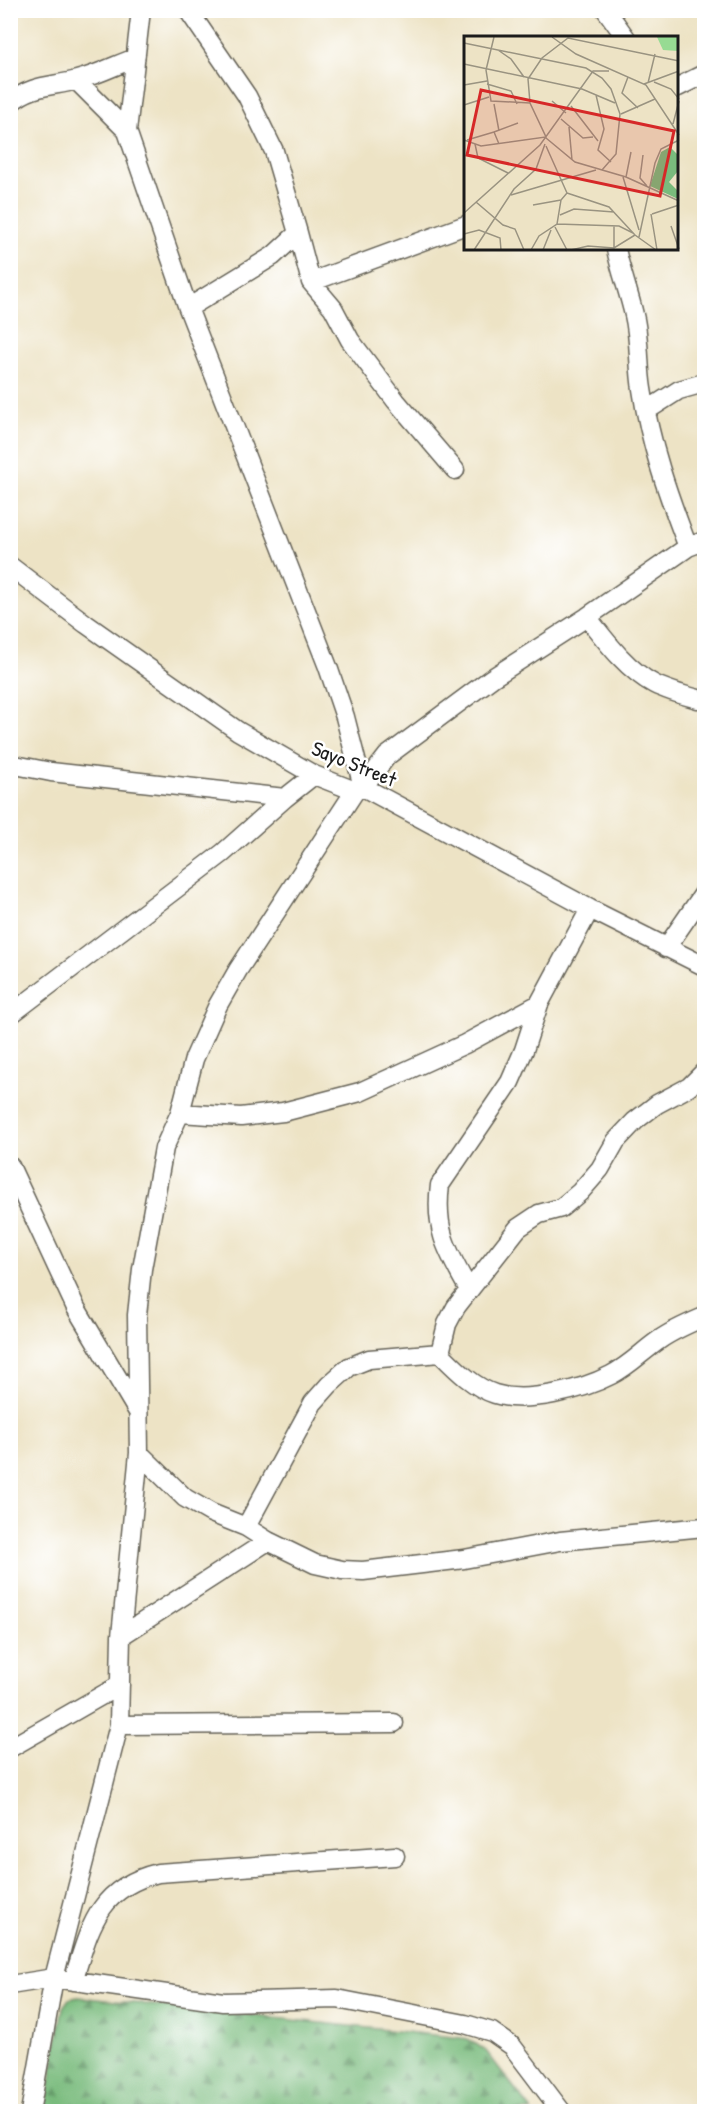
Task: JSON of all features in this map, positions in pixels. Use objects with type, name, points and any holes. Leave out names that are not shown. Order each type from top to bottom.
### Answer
[{"type":"street","points":[[141,10],[127,131],[188,308],[328,667],[345,717],[359,789]]},
{"type":"street","points":[[188,10],[247,96],[274,151],[311,282],[333,308],[350,340],[396,401],[455,470]]},
{"type":"street","points":[[606,10],[625,36]]},
{"type":"street","points":[[10,103],[20,94],[38,87],[76,80],[135,58]]},
{"type":"street","points":[[679,87],[705,74]]},
{"type":"street","points":[[76,80],[127,131]]},
{"type":"street","points":[[311,282],[464,226]]},
{"type":"street","points":[[188,308],[273,256],[298,233]]},
{"type":"street","points":[[30,2112],[54,1978],[119,1725],[121,1636],[139,1453],[138,1315],[142,1269],[164,1148],[180,1113],[194,1059],[218,1005],[238,970],[359,789],[387,756],[492,678],[697,544],[666,490],[646,411],[635,317],[616,250]]},
{"type":"street","points":[[646,411],[679,390],[705,382]]},
{"type":"street","name":"Sayo Street","points":[[10,566],[86,624],[238,731],[314,775],[359,789],[705,966]]},
{"type":"street","points":[[587,617],[629,664],[651,682],[672,692],[698,699]]},
{"type":"street","points":[[10,764],[51,772],[285,798]]},
{"type":"street","points":[[10,1015],[223,853],[314,775]]},
{"type":"street","points":[[666,948],[705,893]]},
{"type":"street","points":[[469,1290],[447,1248],[440,1227],[438,1206],[440,1185],[510,1082],[524,1050],[539,1004],[590,909]]},
{"type":"street","points":[[180,1113],[242,1117],[283,1112],[360,1092],[465,1044],[539,1004]]},
{"type":"street","points":[[440,1353],[447,1324],[456,1307],[518,1227],[539,1214],[561,1208],[580,1192],[600,1169],[616,1141],[635,1122],[657,1104],[689,1087],[705,1072]]},
{"type":"street","points":[[10,1166],[76,1308],[139,1415]]},
{"type":"street","points":[[246,1527],[313,1403],[349,1367],[369,1359],[440,1353],[459,1372],[494,1394],[515,1398],[532,1396],[584,1386],[612,1375],[661,1339],[705,1317]]},
{"type":"street","points":[[139,1453],[185,1498],[211,1513],[246,1527],[268,1541],[315,1564],[342,1570],[363,1571],[464,1558],[526,1545],[705,1527]]},
{"type":"street","points":[[121,1636],[268,1541]]},
{"type":"street","points":[[10,1748],[120,1685]]},
{"type":"street","points":[[119,1725],[394,1723]]},
{"type":"street","points":[[73,1981],[89,1932],[107,1899],[141,1877],[158,1873],[395,1856]]},
{"type":"street","points":[[10,1985],[54,1978],[223,2002],[337,1999],[465,2024],[492,2032],[512,2046],[562,2112]]},
{"type":"green space","points":[[78,1997],[462,2038],[486,2051],[532,2111],[45,2111],[63,2007],[69,1999]]}]
